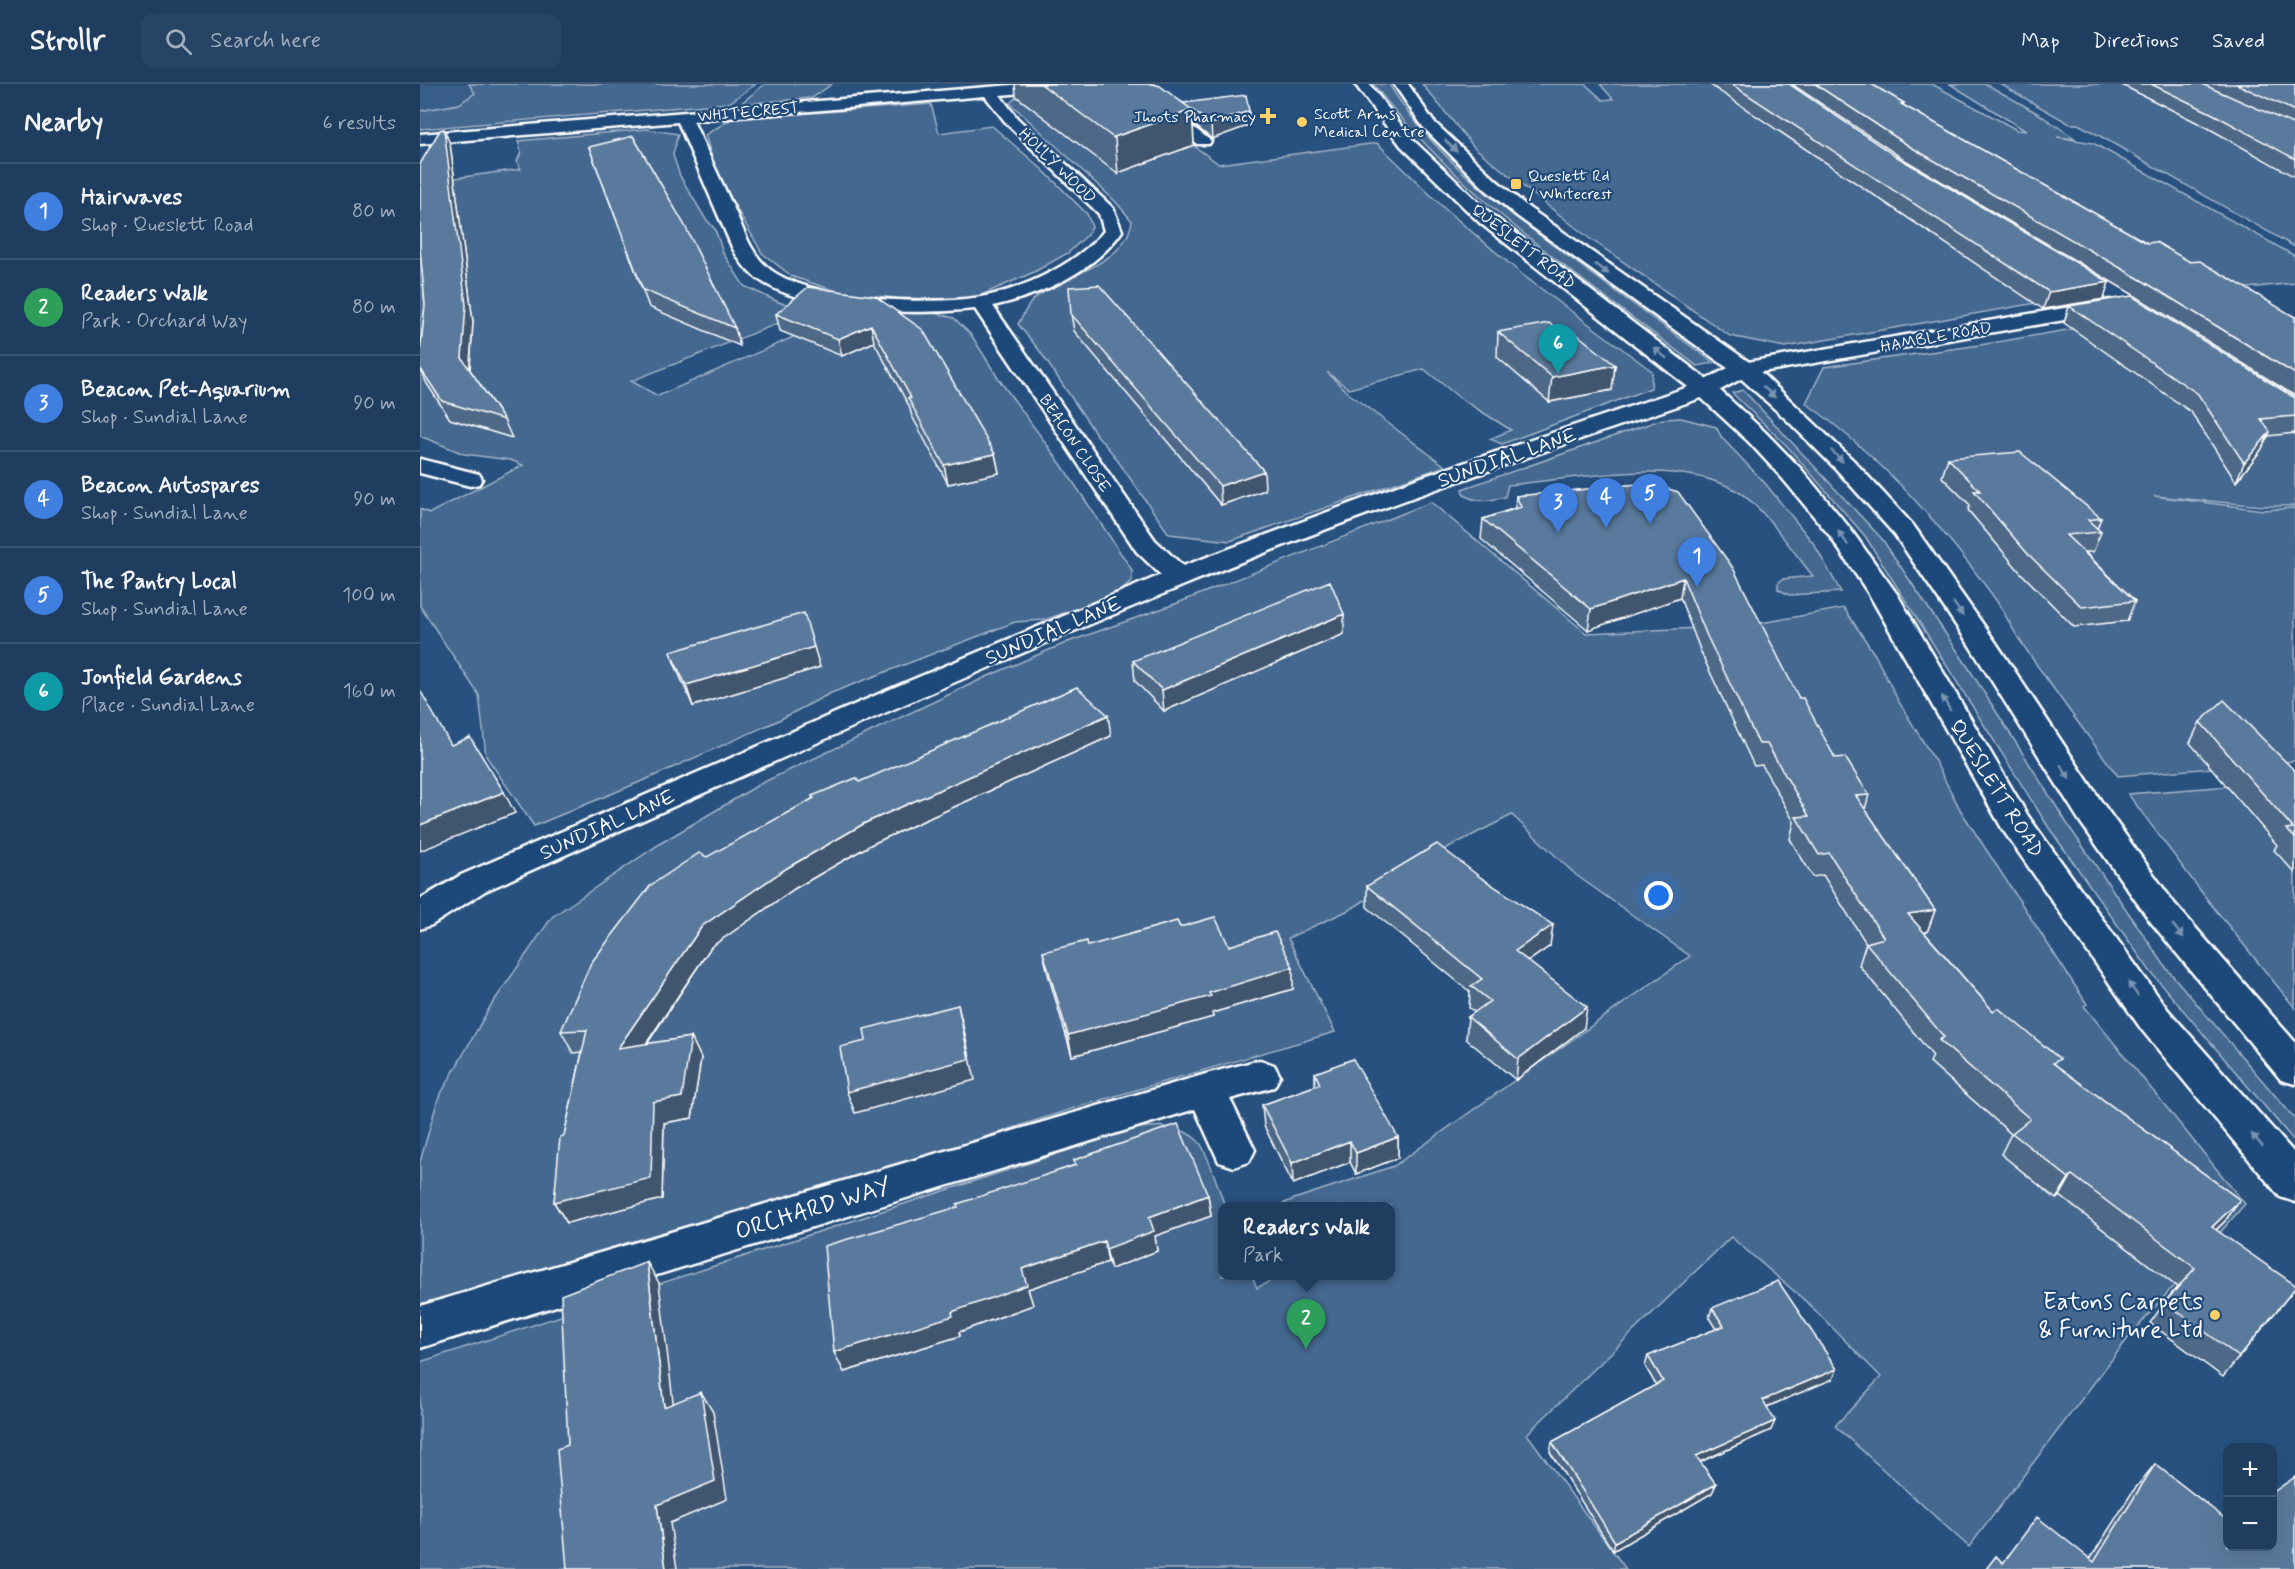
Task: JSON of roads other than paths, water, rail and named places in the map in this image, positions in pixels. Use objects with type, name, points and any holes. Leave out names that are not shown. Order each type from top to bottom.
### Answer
[{"type":"main road","name":"WHITECREST","points":[[420,139],[1076,84]]},
{"type":"main road","points":[[1128,84],[1203,141]]},
{"type":"main road","name":"QUESLETT ROAD","points":[[1362,84],[1407,143],[1486,219],[1705,389],[1757,437],[1839,531],[1883,594],[2022,832],[2155,1020],[2295,1184]]},
{"type":"main road","name":"QUESLETT ROAD","points":[[1401,84],[1428,124],[1507,199],[1744,369],[1845,465],[1904,530],[1988,652],[2091,812],[2162,912],[2295,1069]]},
{"type":"main road","name":"HOLLY WOOD","points":[[683,116],[747,256],[765,276],[786,288],[811,295],[857,302],[948,305],[981,303],[1020,291],[1060,273],[1104,244],[1113,231],[1107,212],[1012,121],[989,91]]},
{"type":"main road","name":"HAMBLE ROAD","points":[[1744,369],[2129,303],[2109,291]]},
{"type":"main road","name":"BEACON CLOSE","points":[[981,303],[1146,546],[1179,577]]},
{"type":"main road","points":[[1705,389],[1744,369]]},
{"type":"main road","name":"SUNDIAL LANE","points":[[420,916],[473,883],[905,693],[1179,577],[1425,484],[1705,389]]},
{"type":"main road","points":[[420,466],[471,478]]},
{"type":"main road","name":"ORCHARD WAY","points":[[420,1327],[1206,1090],[1260,1076]]},
{"type":"main road","points":[[1206,1090],[1234,1150]]},
{"type":"place","name":"Jhoots Pharmacy","points":[[1268,116]]},
{"type":"place","name":"Scott Arms Medical Centre","points":[[1302,122]]},
{"type":"place","name":"Queslett Rd / Whitecrest","points":[[1516,184]]},
{"type":"place","name":"Jonfield Gardens","points":[[1558,374]]},
{"type":"place","name":"The Pantry Local","points":[[1650,524]]},
{"type":"place","name":"Beacon Autospares","points":[[1606,528]]},
{"type":"place","name":"Beacon Pet-Aquarium","points":[[1558,533]]},
{"type":"place","name":"Hairwaves","points":[[1697,587]]},
{"type":"place","name":"Eatons Carpets & Furniture Ltd","points":[[2215,1315]]},
{"type":"place","name":"Readers Walk","points":[[1306,1349]]}]
